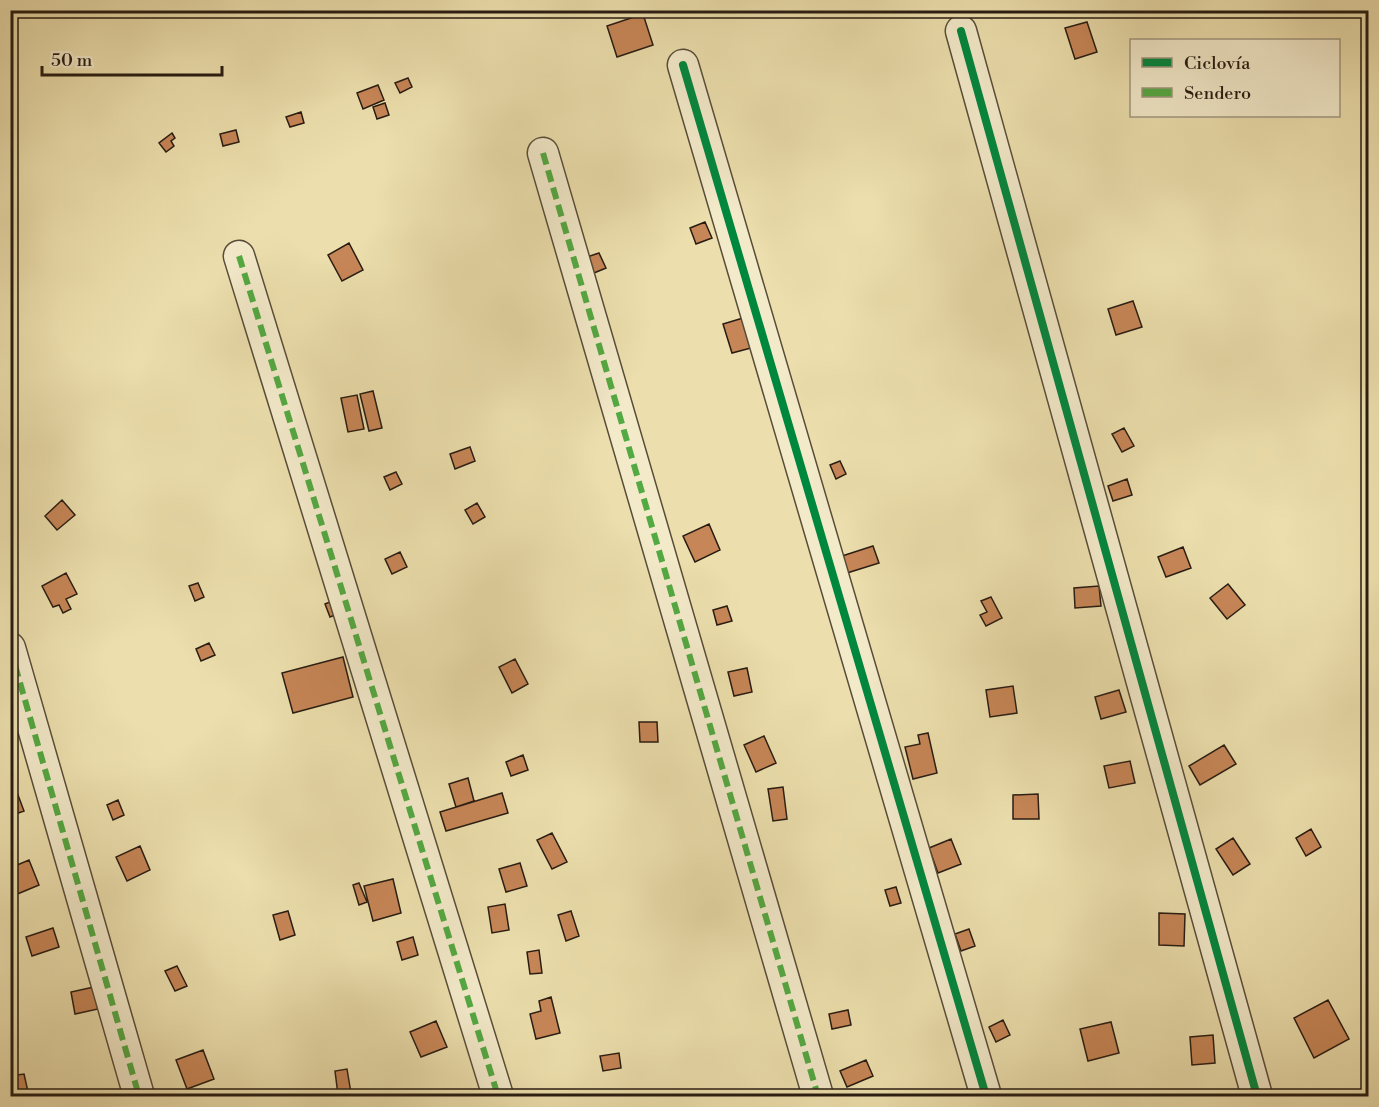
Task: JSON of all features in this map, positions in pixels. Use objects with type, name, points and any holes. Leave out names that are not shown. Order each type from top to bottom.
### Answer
[{"type":"street","points":[[961,31],[1257,1096]]},
{"type":"street","points":[[683,65],[986,1096]]},
{"type":"street","points":[[543,153],[818,1096]]},
{"type":"street","points":[[239,256],[498,1096]]},
{"type":"street","points":[[10,648],[139,1096]]},
{"type":"building","points":[[643,14],[653,45],[617,57],[607,26]]},
{"type":"building","points":[[1087,22],[1097,52],[1075,59],[1065,28]]},
{"type":"building","points":[[408,78],[412,87],[400,93],[395,83]]},
{"type":"building","points":[[378,85],[384,100],[363,109],[357,93]]},
{"type":"building","points":[[385,103],[389,115],[377,119],[373,107]]},
{"type":"building","points":[[301,112],[304,123],[290,127],[286,117]]},
{"type":"building","points":[[236,130],[239,142],[223,146],[220,134]]},
{"type":"building","points":[[172,133],[175,138],[171,141],[174,146],[166,152],[159,143]]},
{"type":"building","points":[[1363,153],[1368,153],[1368,166],[1364,166]]},
{"type":"building","points":[[705,222],[712,238],[696,244],[690,228]]},
{"type":"building","points":[[349,243],[363,270],[342,281],[328,255]]},
{"type":"building","points":[[599,253],[606,268],[594,273],[587,257]]},
{"type":"building","points":[[1133,301],[1142,327],[1116,335],[1108,309]]},
{"type":"building","points":[[743,318],[751,348],[732,353],[723,324]]},
{"type":"building","points":[[10,378],[16,392],[10,394]]},
{"type":"building","points":[[373,391],[382,428],[369,431],[360,394]]},
{"type":"building","points":[[357,395],[364,429],[348,432],[341,398]]},
{"type":"building","points":[[1124,428],[1134,446],[1122,452],[1112,434]]},
{"type":"building","points":[[470,447],[475,461],[455,469],[450,454]]},
{"type":"building","points":[[840,461],[846,474],[836,479],[830,465]]},
{"type":"building","points":[[396,472],[402,484],[390,490],[384,477]]},
{"type":"building","points":[[1127,479],[1132,495],[1113,501],[1108,486]]},
{"type":"building","points":[[62,500],[75,515],[57,530],[45,516]]},
{"type":"building","points":[[477,503],[485,517],[473,524],[465,510]]},
{"type":"building","points":[[709,524],[720,550],[695,562],[683,536]]},
{"type":"building","points":[[873,546],[879,563],[847,573],[842,556]]},
{"type":"building","points":[[1183,547],[1191,568],[1166,577],[1158,557]]},
{"type":"building","points":[[400,552],[407,567],[392,574],[385,559]]},
{"type":"building","points":[[66,573],[77,594],[66,599],[71,609],[63,613],[59,605],[53,607],[42,586]]},
{"type":"building","points":[[198,583],[204,597],[195,601],[189,586]]},
{"type":"building","points":[[1228,584],[1245,605],[1227,619],[1210,598]]},
{"type":"building","points":[[1099,586],[1101,606],[1075,608],[1074,588]]},
{"type":"building","points":[[991,597],[1002,618],[986,626],[980,615],[987,612],[981,601]]},
{"type":"building","points":[[335,600],[340,613],[330,617],[325,604]]},
{"type":"building","points":[[727,606],[732,621],[717,625],[713,610]]},
{"type":"building","points":[[209,643],[215,655],[201,661],[196,649]]},
{"type":"building","points":[[343,657],[353,697],[293,713],[282,673]]},
{"type":"building","points":[[515,659],[528,684],[512,693],[499,667]]},
{"type":"building","points":[[747,668],[752,692],[734,696],[728,672]]},
{"type":"building","points":[[1013,686],[1017,713],[990,717],[986,690]]},
{"type":"building","points":[[1119,690],[1126,712],[1101,719],[1095,697]]},
{"type":"building","points":[[639,722],[657,722],[658,742],[640,742]]},
{"type":"building","points":[[928,733],[937,773],[913,779],[905,747],[920,744],[918,735]]},
{"type":"building","points":[[764,736],[776,763],[756,772],[744,745]]},
{"type":"building","points":[[1224,745],[1236,764],[1200,785],[1189,766]]},
{"type":"building","points":[[523,755],[528,770],[511,776],[506,762]]},
{"type":"building","points":[[1130,761],[1135,783],[1109,788],[1104,766]]},
{"type":"building","points":[[468,778],[474,801],[456,807],[449,784]]},
{"type":"building","points":[[15,787],[24,811],[10,816],[10,789]]},
{"type":"building","points":[[783,787],[787,819],[773,821],[768,789]]},
{"type":"building","points":[[502,793],[508,813],[446,831],[440,812]]},
{"type":"building","points":[[1038,794],[1039,819],[1013,819],[1013,795]]},
{"type":"building","points":[[118,800],[124,815],[113,820],[107,805]]},
{"type":"building","points":[[1311,829],[1321,847],[1306,856],[1296,838]]},
{"type":"building","points":[[552,833],[567,862],[552,869],[537,840]]},
{"type":"building","points":[[1233,838],[1250,864],[1233,875],[1216,849]]},
{"type":"building","points":[[951,839],[961,864],[938,873],[929,848]]},
{"type":"building","points":[[140,846],[150,870],[127,881],[116,857]]},
{"type":"building","points":[[29,860],[39,885],[15,895],[10,885],[10,868]]},
{"type":"building","points":[[520,863],[527,886],[506,892],[499,869]]},
{"type":"building","points":[[393,879],[401,913],[373,921],[364,886]]},
{"type":"building","points":[[359,883],[367,902],[359,905],[353,885]]},
{"type":"building","points":[[896,887],[901,903],[890,906],[885,890]]},
{"type":"building","points":[[505,904],[509,930],[492,933],[488,907]]},
{"type":"building","points":[[288,911],[295,935],[280,940],[273,915]]},
{"type":"building","points":[[571,911],[579,936],[566,941],[558,915]]},
{"type":"building","points":[[1159,913],[1185,914],[1184,946],[1159,945]]},
{"type":"building","points":[[53,928],[59,947],[32,956],[26,937]]},
{"type":"building","points":[[969,929],[975,946],[961,951],[955,934]]},
{"type":"building","points":[[413,937],[418,955],[402,960],[397,942]]},
{"type":"building","points":[[539,950],[542,973],[530,974],[527,952]]},
{"type":"building","points":[[177,966],[187,986],[175,991],[165,971]]},
{"type":"building","points":[[94,987],[98,1009],[75,1014],[71,992]]},
{"type":"building","points":[[551,997],[560,1033],[536,1039],[530,1014],[541,1011],[539,1001]]},
{"type":"building","points":[[1328,1000],[1349,1039],[1314,1058],[1294,1018]]},
{"type":"building","points":[[848,1010],[851,1025],[832,1029],[829,1014]]},
{"type":"building","points":[[1003,1020],[1010,1035],[996,1042],[989,1027]]},
{"type":"building","points":[[436,1021],[447,1047],[421,1057],[410,1032]]},
{"type":"building","points":[[1111,1022],[1119,1053],[1088,1061],[1080,1029]]},
{"type":"building","points":[[1213,1035],[1215,1063],[1192,1065],[1190,1037]]},
{"type":"building","points":[[203,1050],[214,1079],[187,1089],[176,1060]]},
{"type":"building","points":[[619,1053],[621,1068],[603,1071],[600,1056]]},
{"type":"building","points":[[866,1060],[873,1076],[847,1087],[840,1071]]},
{"type":"building","points":[[347,1069],[351,1093],[338,1095],[335,1071]]},
{"type":"building","points":[[24,1074],[29,1096],[10,1096],[10,1076]]},
{"type":"marked path","points":[[543,153],[818,1096]]},
{"type":"marked path","points":[[239,256],[498,1096]]},
{"type":"marked path","points":[[10,648],[139,1096]]},
{"type":"cycle path","points":[[961,31],[1257,1096]]},
{"type":"cycle path","points":[[683,65],[986,1096]]}]
